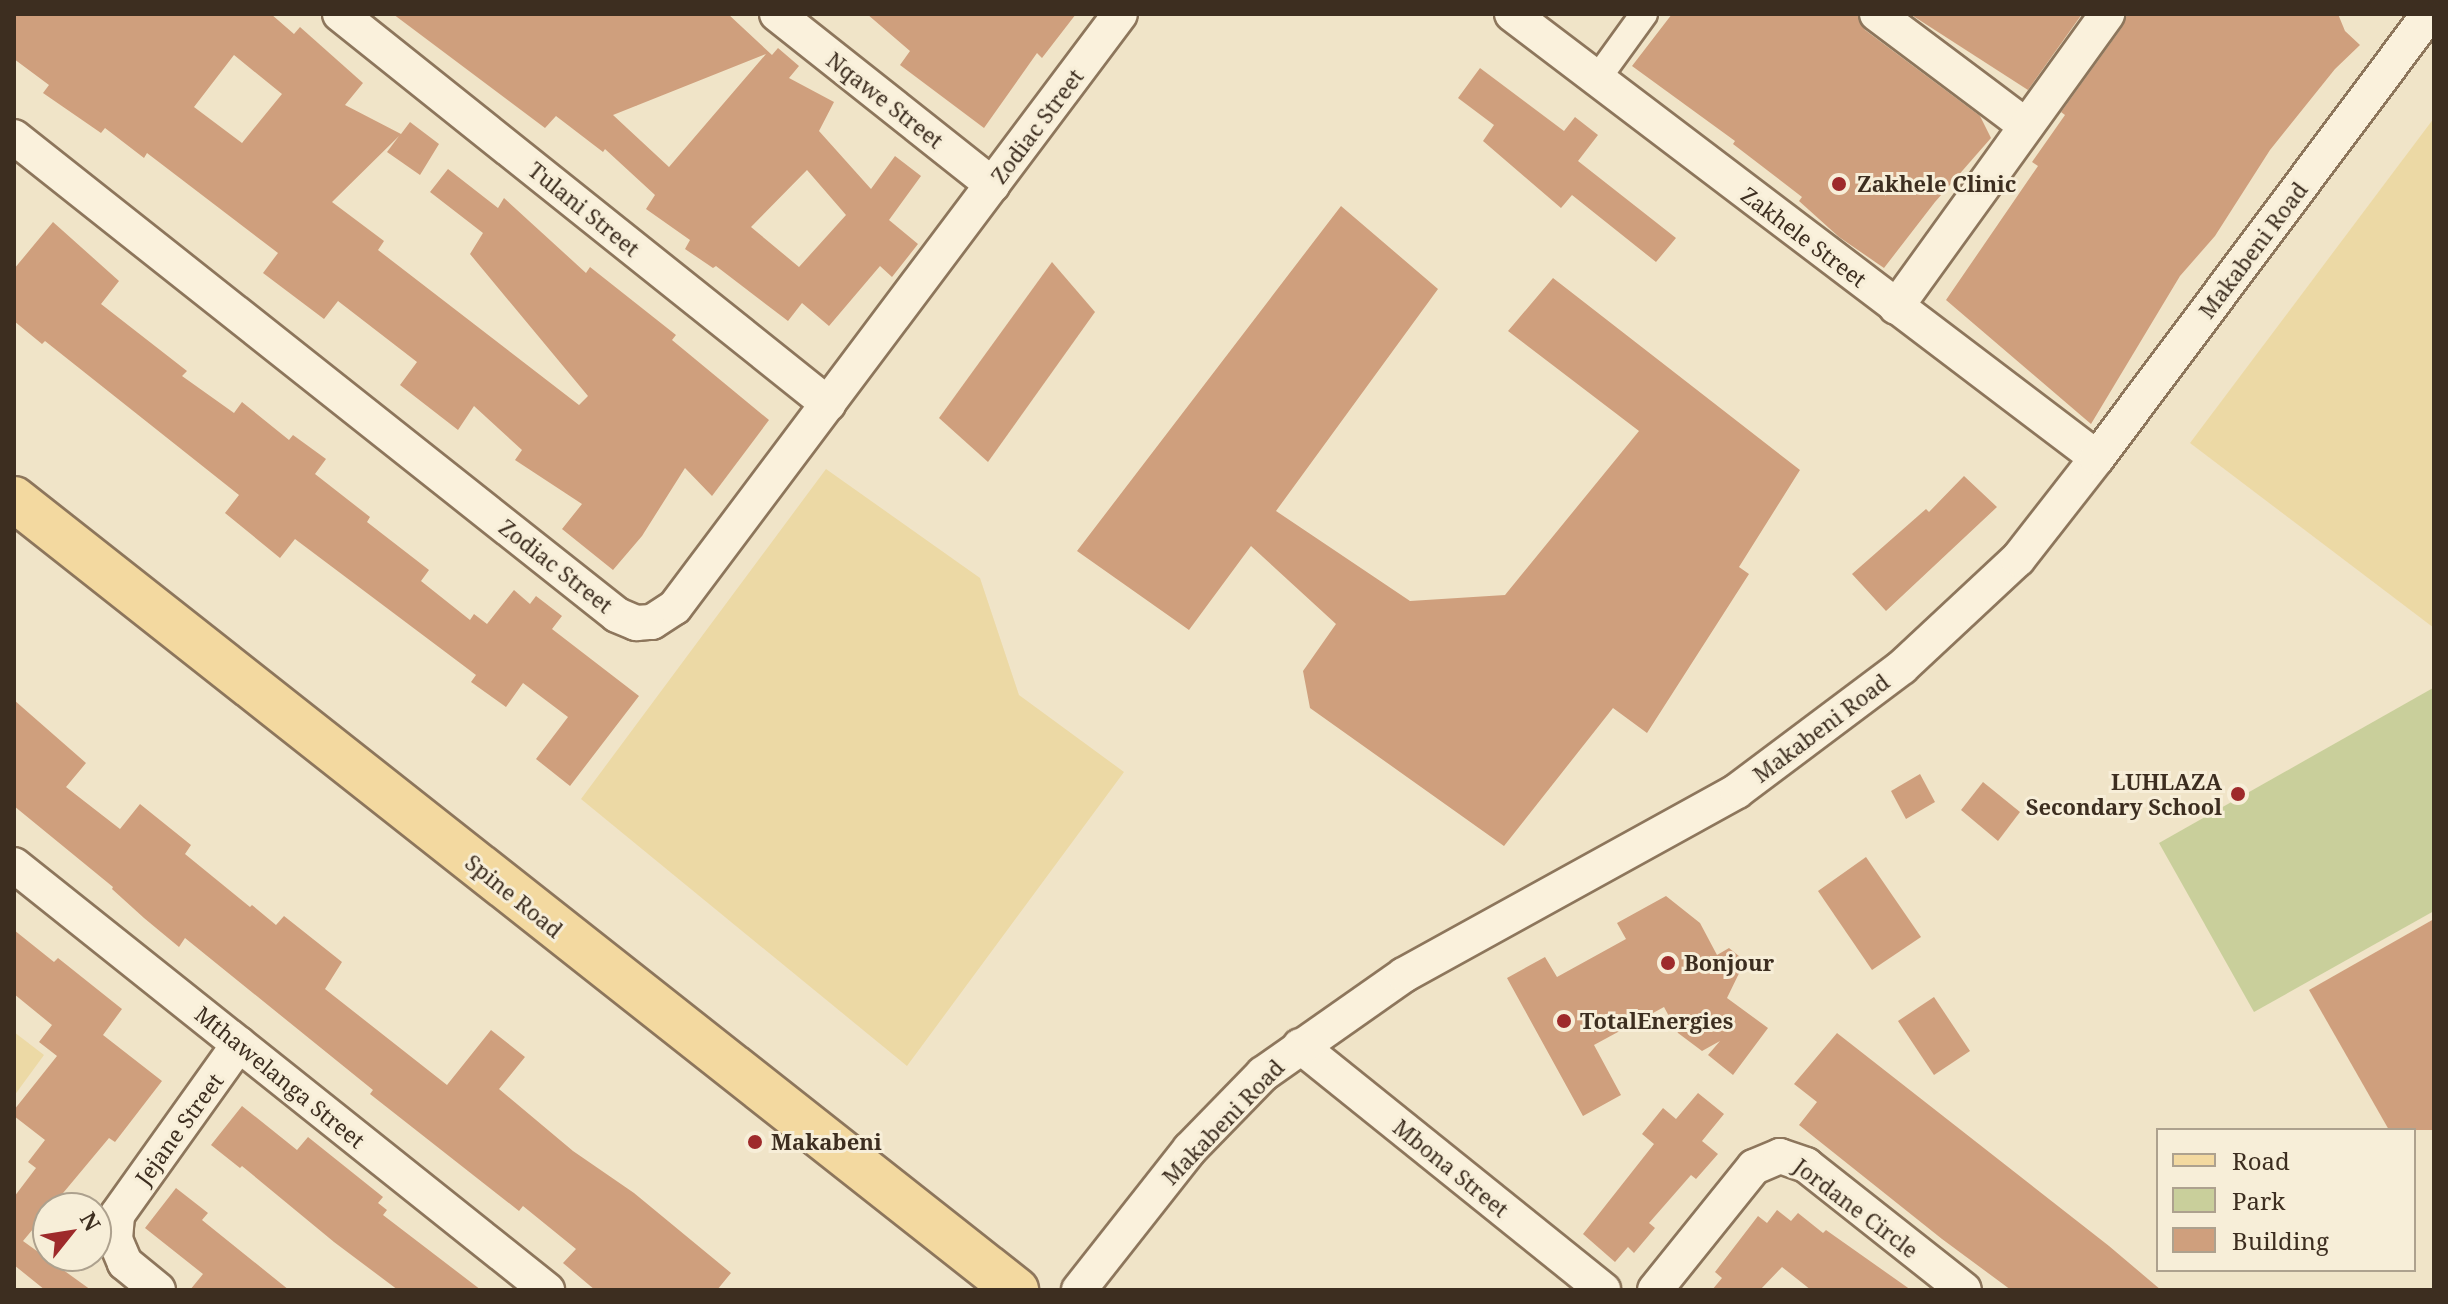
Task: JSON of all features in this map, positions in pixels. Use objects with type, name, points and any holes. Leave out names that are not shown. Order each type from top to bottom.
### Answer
[{"type":"main road","name":"Spine Road","points":[[14,499],[1016,1290]]},
{"type":"street","name":"Tulani Street","points":[[340,14],[828,404]]},
{"type":"street","name":"Nqawe Street","points":[[777,14],[993,185]]},
{"type":"street","name":"Zodiac Street","points":[[14,137],[617,615],[636,623],[652,622],[675,607],[1120,14]]},
{"type":"street","name":"Zakhele Street","points":[[1512,14],[2097,458]]},
{"type":"street","points":[[1597,79],[1644,14]]},
{"type":"street","points":[[1877,14],[2025,125]]},
{"type":"street","points":[[1896,307],[2107,14]]},
{"type":"street","name":"Makabeni Road","points":[[1079,1290],[1190,1149],[1263,1074],[1404,975],[1737,791],[1902,667],[2018,559],[2429,14]]},
{"type":"street","name":"Mthawelanga Street","points":[[14,865],[547,1290]]},
{"type":"street","name":"Jejane Street","points":[[158,1290],[125,1263],[115,1239],[117,1215],[239,1044]]},
{"type":"street","name":"Mbona Street","points":[[1300,1046],[1603,1290]]},
{"type":"street","name":"Jordane Circle","points":[[1655,1290],[1754,1167],[1780,1156],[1806,1165],[1964,1290]]},
{"type":"green space","points":[[2433,688],[2434,911],[2254,1012],[2159,843]]},
{"type":"sand","points":[[2434,118],[2434,628],[2190,443]]},
{"type":"sand","points":[[826,469],[980,578],[1019,695],[1124,772],[907,1066],[581,799]]},
{"type":"sand","points":[[14,1032],[44,1055],[14,1096]]},
{"type":"building","points":[[14,14],[271,14],[294,34],[300,27],[363,83],[345,105],[401,134],[410,122],[439,144],[420,175],[387,152],[399,136],[332,202],[384,241],[378,250],[579,405],[588,396],[470,254],[483,233],[430,192],[448,169],[498,208],[504,198],[586,273],[590,267],[676,335],[672,340],[769,420],[712,496],[685,468],[642,536],[613,570],[562,529],[582,504],[515,460],[522,450],[474,406],[458,430],[400,385],[417,362],[338,301],[324,319],[263,273],[278,253],[147,153],[144,158],[105,128],[101,133],[43,93],[49,85],[14,59]],"holes":[[[234,55],[282,94],[242,143],[194,107]]]},
{"type":"building","points":[[393,14],[728,14],[772,55],[778,48],[799,66],[789,78],[834,102],[819,131],[871,189],[895,156],[921,176],[889,220],[918,244],[892,277],[880,266],[829,326],[802,303],[788,321],[716,266],[713,268],[685,249],[690,240],[646,209],[655,195],[605,149],[603,152],[556,116],[545,128]],"holes":[[[766,54],[669,167],[613,115]],[[807,170],[846,215],[799,267],[751,227]]]},
{"type":"building","points":[[867,14],[1076,14],[1042,58],[1037,53],[984,128],[900,65],[910,51]]},
{"type":"building","points":[[1672,14],[1857,14],[1865,30],[1980,116],[1991,138],[1935,202],[1884,268],[1839,237],[1799,201],[1802,197],[1733,144],[1735,141],[1632,66]]},
{"type":"building","points":[[1910,14],[2082,14],[2028,90]]},
{"type":"building","points":[[2127,14],[2338,14],[2345,31],[2360,45],[2335,69],[2270,150],[2215,236],[2180,276],[2091,424],[1946,300],[2038,166],[2032,162],[2065,115],[2061,112],[2123,26]]},
{"type":"building","points":[[1480,68],[1564,131],[1575,117],[1598,135],[1578,161],[1676,238],[1656,262],[1572,195],[1561,208],[1483,141],[1494,125],[1458,98]]},
{"type":"building","points":[[1341,206],[1438,289],[1276,511],[1410,601],[1505,595],[1639,431],[1508,331],[1553,278],[1800,470],[1739,567],[1749,574],[1647,733],[1613,708],[1504,846],[1310,708],[1303,671],[1336,624],[1251,546],[1189,630],[1077,551]]},
{"type":"building","points":[[53,222],[119,281],[101,304],[187,371],[182,376],[234,413],[242,402],[289,440],[293,435],[326,459],[315,474],[370,517],[367,522],[429,570],[421,581],[470,620],[474,614],[487,624],[514,590],[530,604],[536,596],[562,616],[552,629],[639,696],[570,786],[536,759],[568,717],[523,683],[506,707],[471,682],[476,675],[295,539],[280,558],[225,513],[239,495],[45,341],[42,344],[14,321],[14,269]]},
{"type":"building","points":[[1052,262],[1095,312],[988,462],[939,418]]},
{"type":"building","points":[[1964,476],[1997,507],[1886,611],[1852,574],[1926,509],[1929,512]]},
{"type":"building","points":[[14,700],[86,763],[66,787],[120,829],[140,804],[191,845],[185,854],[250,907],[252,905],[276,925],[284,916],[342,962],[325,989],[447,1085],[491,1030],[525,1057],[499,1089],[573,1151],[634,1193],[731,1273],[717,1290],[595,1290],[563,1263],[576,1249],[523,1206],[519,1211],[370,1094],[373,1090],[185,938],[179,947],[113,887],[14,806]]},
{"type":"building","points":[[1920,774],[1935,802],[1906,819],[1891,791]]},
{"type":"building","points":[[1983,782],[2020,812],[1998,841],[1961,810]]},
{"type":"building","points":[[1866,857],[1921,937],[1872,970],[1818,891]]},
{"type":"building","points":[[1666,896],[1700,923],[1717,955],[1729,948],[1745,961],[1727,998],[1768,1028],[1733,1075],[1708,1055],[1720,1041],[1702,1051],[1678,1033],[1664,1007],[1594,1045],[1621,1095],[1583,1116],[1507,978],[1545,957],[1557,977],[1626,939],[1617,923]]},
{"type":"building","points":[[2434,919],[2434,1130],[2388,1128],[2309,990]]},
{"type":"building","points":[[14,930],[54,962],[58,958],[122,1009],[103,1035],[162,1081],[115,1142],[109,1138],[64,1192],[32,1192],[32,1230],[23,1241],[32,1247],[32,1272],[66,1272],[91,1290],[45,1290],[14,1265],[14,1197],[36,1168],[28,1162],[45,1140],[14,1116],[14,1110],[57,1056],[39,1042],[52,1025],[14,994]]},
{"type":"building","points":[[1934,997],[1970,1051],[1934,1075],[1898,1021]]},
{"type":"building","points":[[1837,1033],[2161,1290],[2011,1290],[1942,1239],[1799,1125],[1817,1102],[1794,1084]]},
{"type":"building","points":[[1698,1093],[1724,1114],[1702,1141],[1718,1154],[1696,1179],[1691,1175],[1649,1223],[1655,1228],[1634,1253],[1628,1247],[1615,1262],[1583,1234],[1654,1144],[1642,1134],[1663,1108],[1676,1119]]},
{"type":"building","points":[[242,1106],[297,1150],[308,1137],[383,1197],[378,1203],[387,1210],[383,1215],[481,1290],[398,1290],[334,1242],[242,1166],[240,1168],[211,1145]]},
{"type":"building","points":[[176,1188],[208,1213],[202,1220],[289,1290],[190,1290],[203,1274],[145,1228]]},
{"type":"building","points":[[1777,1210],[1791,1221],[1798,1213],[1823,1233],[1826,1230],[1911,1290],[1811,1290],[1782,1267],[1760,1290],[1712,1290],[1722,1278],[1715,1272],[1758,1216],[1767,1223]]},
{"type":"place","name":"Zakhele Clinic","points":[[1839,184]]},
{"type":"place","name":"LUHLAZA Secondary School","points":[[2238,794]]},
{"type":"place","name":"Bonjour","points":[[1668,963]]},
{"type":"place","name":"TotalEnergies","points":[[1564,1021]]},
{"type":"place","name":"Makabeni","points":[[755,1142]]}]
